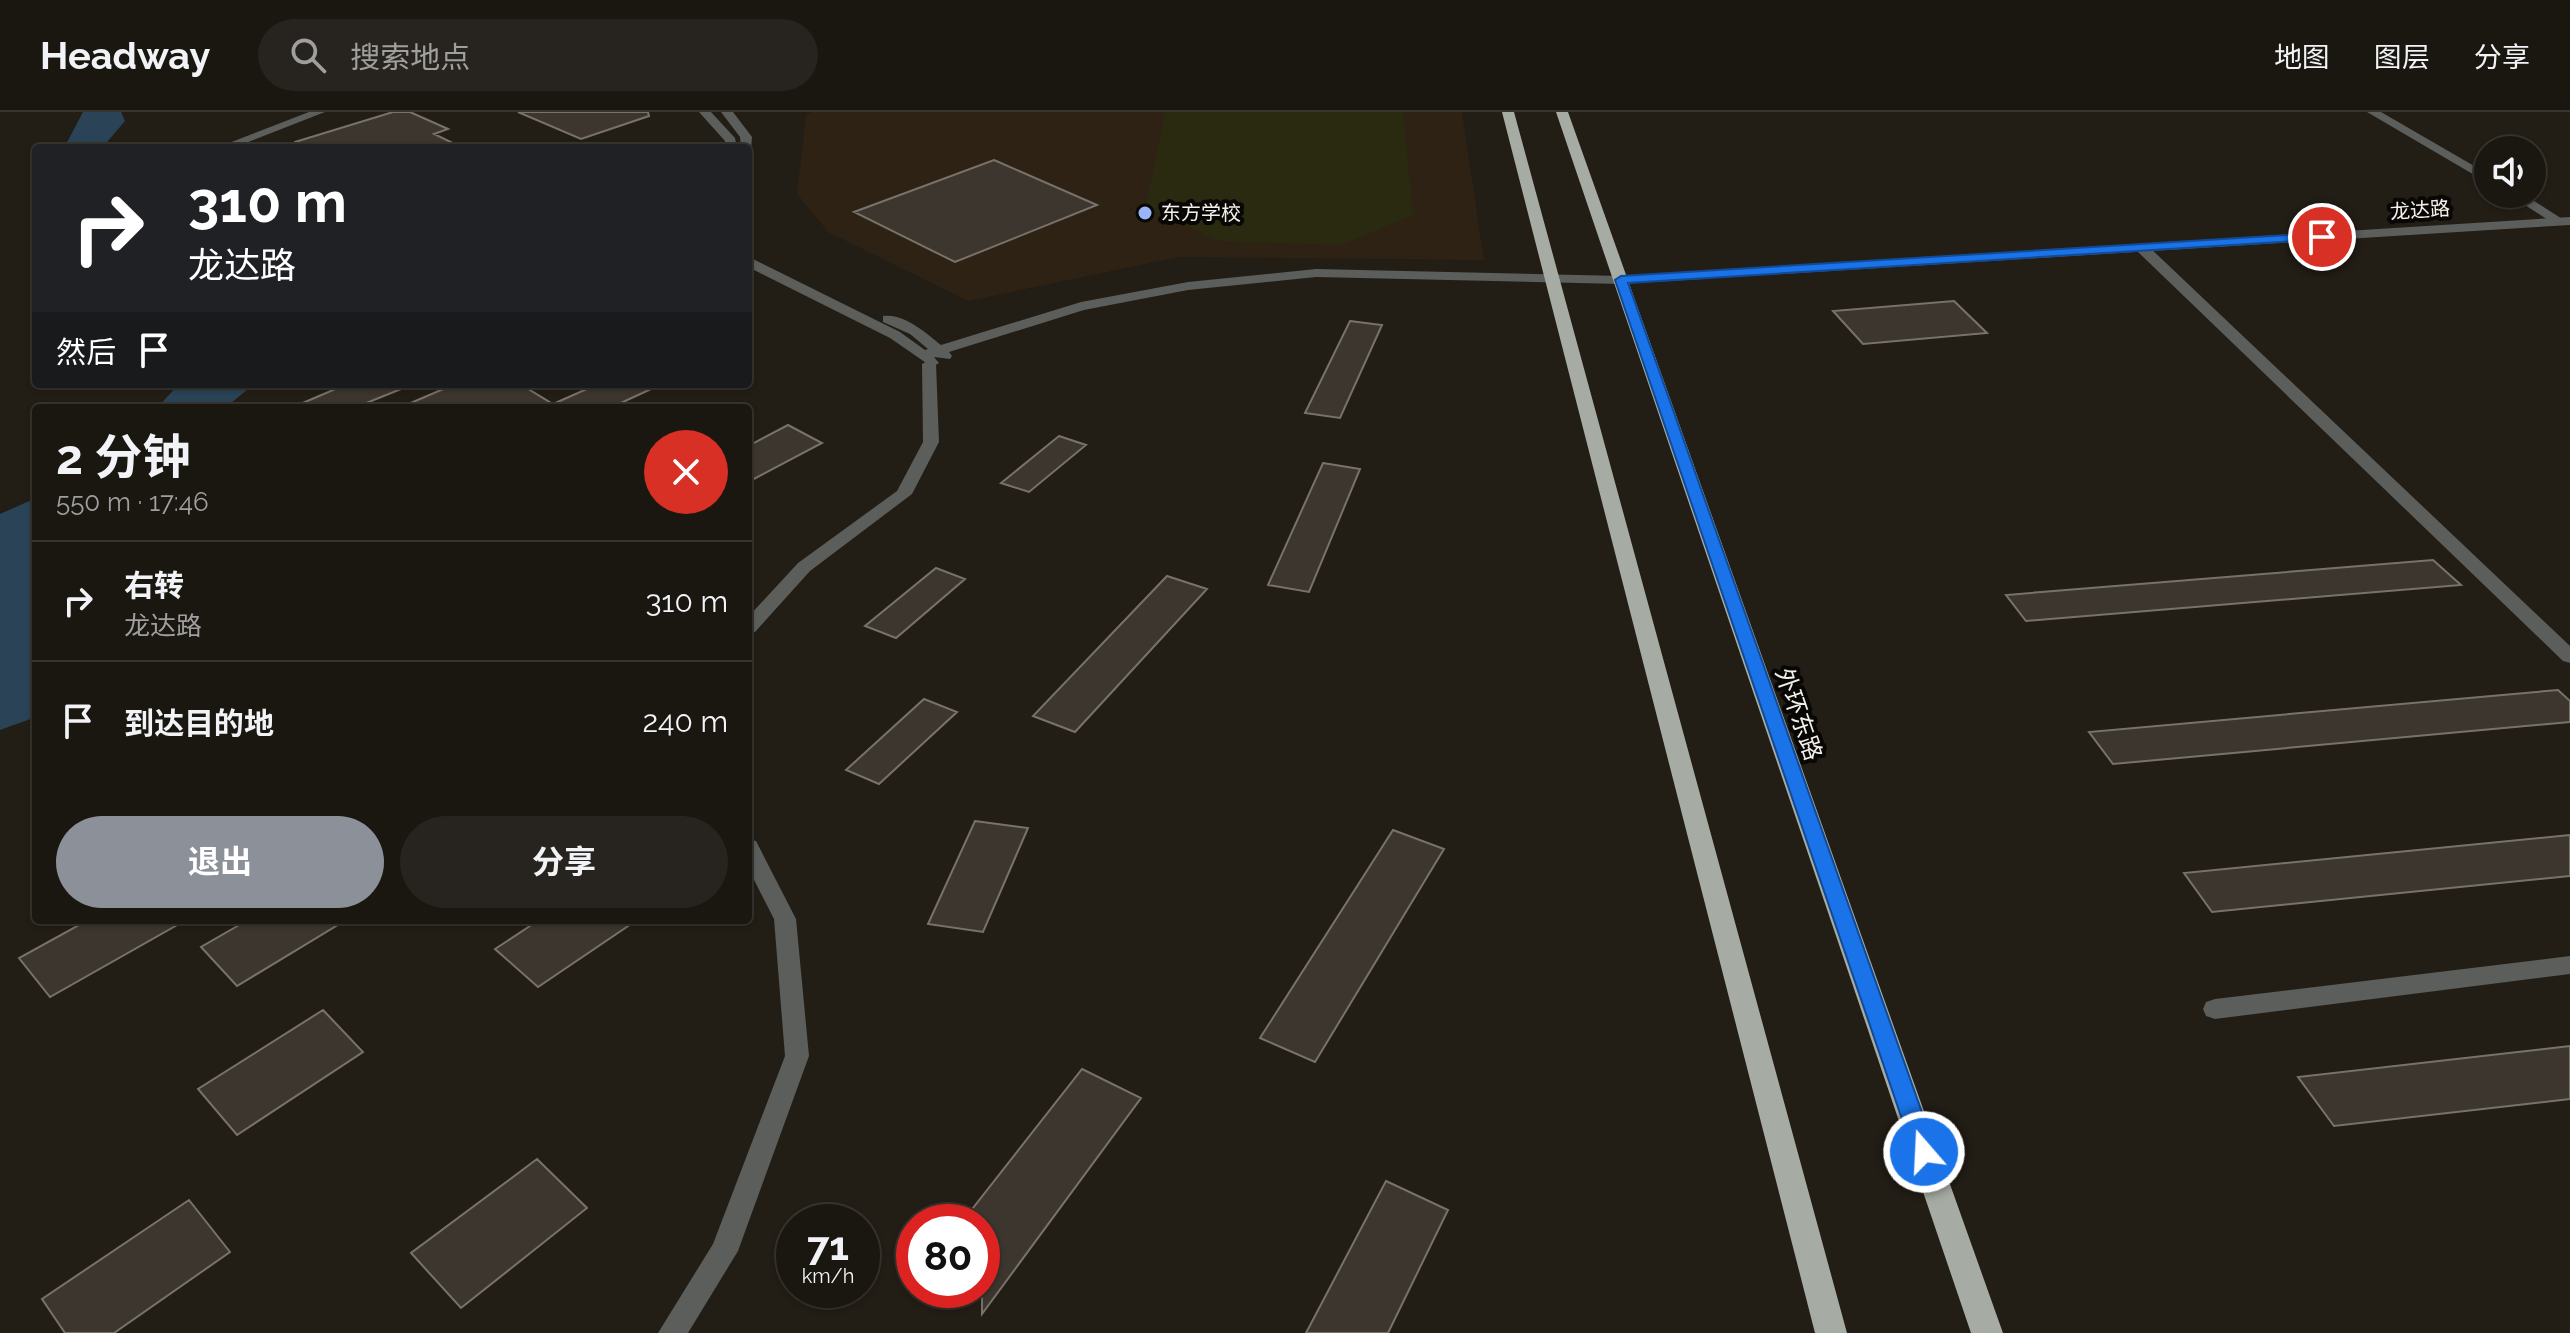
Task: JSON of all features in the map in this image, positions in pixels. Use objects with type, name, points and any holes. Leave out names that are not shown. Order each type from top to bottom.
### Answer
[{"type":"highway","points":[[1508,112],[1555,280],[1831,1333]]},
{"type":"highway","name":"外环东路","points":[[1562,112],[1987,1333]]},
{"type":"street","points":[[215,144],[296,112]]},
{"type":"street","points":[[233,144],[319,112]]},
{"type":"street","points":[[705,112],[731,140],[731,144]]},
{"type":"street","points":[[727,112],[746,137],[747,144]]},
{"type":"street","points":[[2373,112],[2474,171]]},
{"type":"street","points":[[2540,208],[2566,222]]},
{"type":"street","name":"龙达路","points":[[935,357],[1092,316],[1194,296],[1315,284],[1467,286],[1555,280],[1621,280],[2566,222]]},
{"type":"street","points":[[752,248],[759,255],[915,331],[935,357],[931,442],[904,494],[804,567],[752,624]]},
{"type":"street","points":[[2142,248],[2570,657]]},
{"type":"street","points":[[752,264],[935,357]]},
{"type":"street","points":[[672,1333],[724,1251],[797,1056],[785,919],[752,855]]},
{"type":"street","points":[[2215,1009],[2570,965]]},
{"type":"shaded area","name":"东方学校","points":[[1462,112],[1484,260],[1179,257],[968,301],[828,232],[797,194],[806,114]]},
{"type":"green space","points":[[1165,112],[1403,112],[1413,215],[1341,245],[1219,241],[1146,206]]},
{"type":"water","points":[[83,112],[121,112],[125,121],[105,144],[66,144]]},
{"type":"water","points":[[175,388],[249,388],[230,404],[161,404]]},
{"type":"water","points":[[32,500],[32,718],[0,730],[0,514]]},
{"type":"building","points":[[393,112],[410,112],[448,129],[434,134],[455,144],[295,144]]},
{"type":"building","points":[[518,112],[648,112],[649,116],[581,139]]},
{"type":"building","points":[[994,160],[1097,205],[955,262],[854,212]]},
{"type":"building","points":[[1954,301],[1987,333],[1863,344],[1833,311]]},
{"type":"building","points":[[1350,321],[1382,325],[1340,418],[1305,413]]},
{"type":"building","points":[[338,388],[404,388],[364,404],[300,404]]},
{"type":"building","points":[[446,388],[527,388],[553,404],[408,404]]},
{"type":"building","points":[[589,388],[653,388],[619,404],[553,404]]},
{"type":"building","points":[[788,425],[822,443],[752,480],[752,444]]},
{"type":"building","points":[[1059,436],[1086,445],[1029,492],[1001,483]]},
{"type":"building","points":[[1323,463],[1360,469],[1309,592],[1268,585]]},
{"type":"building","points":[[2433,560],[2461,585],[2026,621],[2006,595]]},
{"type":"building","points":[[936,568],[965,579],[896,638],[865,626]]},
{"type":"building","points":[[1167,576],[1207,589],[1075,732],[1033,716]]},
{"type":"building","points":[[2558,690],[2570,701],[2570,722],[2113,764],[2089,732]]},
{"type":"building","points":[[924,699],[957,712],[879,784],[846,770]]},
{"type":"building","points":[[975,821],[1028,828],[983,932],[928,924]]},
{"type":"building","points":[[1393,830],[1444,849],[1315,1062],[1260,1038]]},
{"type":"building","points":[[2570,835],[2570,876],[2212,912],[2184,873]]},
{"type":"building","points":[[81,924],[179,924],[50,997],[19,958]]},
{"type":"building","points":[[241,924],[339,924],[237,986],[201,947]]},
{"type":"building","points":[[533,924],[631,924],[538,987],[495,949]]},
{"type":"building","points":[[323,1010],[363,1052],[237,1135],[198,1089]]},
{"type":"building","points":[[2570,1046],[2570,1099],[2334,1126],[2298,1077]]},
{"type":"building","points":[[1082,1069],[1141,1098],[1000,1290],[1000,1204],[976,1204]]},
{"type":"building","points":[[537,1159],[587,1208],[461,1308],[411,1253]]},
{"type":"building","points":[[1386,1181],[1448,1210],[1388,1333],[1306,1333]]},
{"type":"building","points":[[189,1200],[230,1252],[114,1333],[65,1333],[42,1299]]},
{"type":"place","name":"东方学校","points":[[1145,213]]},
{"type":"route","points":[[1924,1152],[1621,280],[2322,237]]}]
